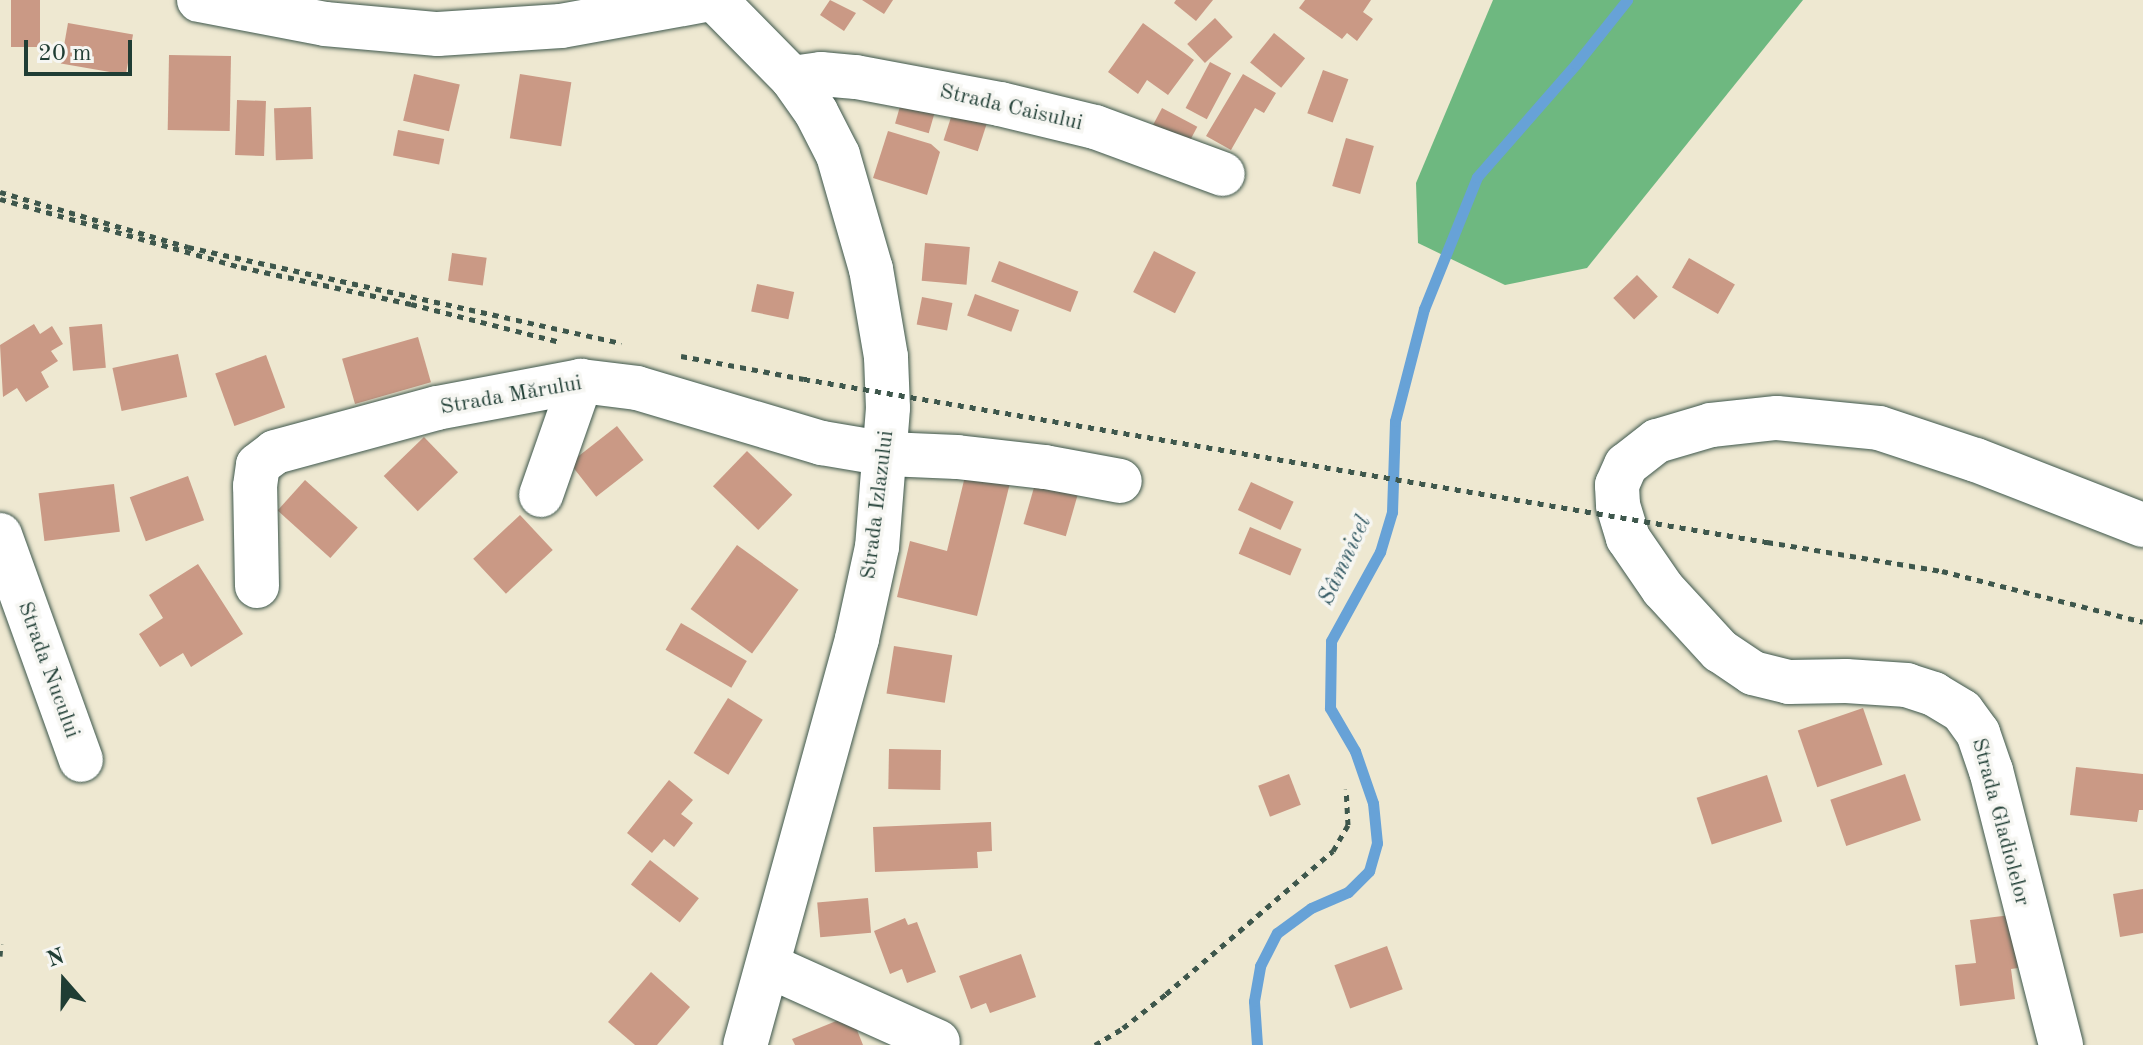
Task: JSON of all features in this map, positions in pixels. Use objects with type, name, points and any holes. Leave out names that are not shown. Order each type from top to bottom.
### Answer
[{"type":"street","points":[[199,0],[325,24],[438,34],[561,26],[706,0]]},
{"type":"street","name":"Strada Izlazului","points":[[715,0],[792,78],[816,112],[838,155],[871,269],[886,357],[887,454],[877,547],[857,639],[745,1045]]},
{"type":"street","name":"Strada Caisului","points":[[792,78],[821,74],[856,77],[1000,104],[1095,127],[1223,174]]},
{"type":"street","points":[[541,495],[572,362]]},
{"type":"street","name":"Strada Mărului","points":[[257,586],[255,486],[258,465],[275,452],[437,408],[572,362],[637,388],[822,443],[887,454],[1045,467],[1120,481]]},
{"type":"street","name":"Strada Gladiolelor","points":[[2061,1045],[1991,771],[1978,733],[1962,711],[1934,694],[1907,685],[1846,681],[1789,682],[1753,673],[1720,651],[1663,589],[1628,538],[1618,505],[1617,485],[1626,465],[1657,441],[1711,425],[1777,418],[1879,428],[1976,460],[2143,525]]},
{"type":"street","name":"Strada Nucului","points":[[0,535],[81,760]]},
{"type":"street","points":[[769,966],[938,1042]]},
{"type":"path","points":[[0,192],[188,247],[632,345]]},
{"type":"path","points":[[0,199],[241,267],[411,304],[572,362]]},
{"type":"path","points":[[678,355],[804,379],[1942,571],[2143,622]]},
{"type":"path","points":[[1095,1045],[1123,1028],[1166,994],[1333,851],[1348,825],[1346,789]]},
{"type":"path","points":[[0,956],[1,944]]},
{"type":"green space","points":[[1493,0],[1803,0],[1587,268],[1505,285],[1418,243],[1416,183]]},
{"type":"building","points":[[11,0],[40,0],[40,47],[11,47]]},
{"type":"building","points":[[830,0],[856,13],[844,31],[820,15]]},
{"type":"building","points":[[862,0],[893,0],[884,14]]},
{"type":"building","points":[[1176,0],[1213,0],[1196,21],[1174,3]]},
{"type":"building","points":[[1305,0],[1371,0],[1363,12],[1373,19],[1357,41],[1347,33],[1342,39],[1299,8]]},
{"type":"building","points":[[1215,18],[1233,37],[1205,63],[1187,44]]},
{"type":"building","points":[[68,23],[133,34],[126,75],[61,63]]},
{"type":"building","points":[[1143,23],[1194,60],[1168,95],[1147,80],[1138,94],[1108,72]]},
{"type":"building","points":[[1274,33],[1305,58],[1281,88],[1250,63]]},
{"type":"building","points":[[169,55],[231,56],[230,131],[168,130]]},
{"type":"building","points":[[1210,62],[1231,73],[1207,119],[1186,108]]},
{"type":"building","points":[[1323,70],[1348,79],[1333,122],[1307,113]]},
{"type":"building","points":[[414,74],[460,85],[449,131],[403,121]]},
{"type":"building","points":[[520,74],[571,82],[561,146],[510,138]]},
{"type":"building","points":[[1243,74],[1276,93],[1264,113],[1255,108],[1231,150],[1206,136]]},
{"type":"building","points":[[905,89],[939,99],[929,133],[895,124]]},
{"type":"building","points":[[237,100],[266,101],[264,156],[235,155]]},
{"type":"building","points":[[955,105],[989,116],[978,151],[944,140]]},
{"type":"building","points":[[311,107],[313,159],[276,160],[274,108]]},
{"type":"building","points":[[1162,108],[1197,127],[1185,150],[1150,131]]},
{"type":"building","points":[[398,130],[444,139],[439,164],[393,156]]},
{"type":"building","points":[[888,131],[931,144],[940,152],[927,195],[873,178]]},
{"type":"building","points":[[1346,138],[1374,146],[1360,194],[1332,186]]},
{"type":"building","points":[[925,243],[970,247],[967,285],[922,281]]},
{"type":"building","points":[[1154,251],[1196,272],[1175,313],[1133,292]]},
{"type":"building","points":[[452,253],[487,258],[483,286],[448,281]]},
{"type":"building","points":[[1689,258],[1735,284],[1718,314],[1672,287]]},
{"type":"building","points":[[999,261],[1078,291],[1070,312],[991,282]]},
{"type":"building","points":[[1637,275],[1658,297],[1634,320],[1613,298]]},
{"type":"building","points":[[757,284],[794,292],[788,319],[751,311]]},
{"type":"building","points":[[975,294],[1019,310],[1011,332],[967,316]]},
{"type":"building","points":[[922,297],[952,303],[947,330],[917,324]]},
{"type":"building","points":[[34,324],[40,334],[52,326],[63,344],[51,351],[58,361],[41,372],[49,387],[26,402],[17,388],[3,397],[0,345]]},
{"type":"building","points":[[102,324],[106,368],[73,371],[69,327]]},
{"type":"building","points":[[418,337],[431,382],[355,404],[342,359]]},
{"type":"building","points":[[178,354],[187,397],[122,411],[112,368]]},
{"type":"building","points":[[266,355],[285,408],[234,426],[215,373]]},
{"type":"building","points":[[617,426],[643,460],[596,497],[570,463]]},
{"type":"building","points":[[424,437],[458,472],[418,511],[384,476]]},
{"type":"building","points":[[747,451],[792,495],[758,530],[713,486]]},
{"type":"building","points":[[966,472],[1010,483],[977,616],[897,597],[910,541],[947,551]]},
{"type":"building","points":[[188,476],[204,520],[146,541],[130,497]]},
{"type":"building","points":[[1037,477],[1079,489],[1066,536],[1023,524]]},
{"type":"building","points":[[305,480],[358,528],[330,558],[278,510]]},
{"type":"building","points":[[1251,482],[1294,502],[1280,530],[1238,510]]},
{"type":"building","points":[[114,484],[120,532],[44,541],[39,493]]},
{"type":"building","points":[[520,515],[553,550],[506,594],[473,559]]},
{"type":"building","points":[[1250,527],[1302,549],[1290,576],[1239,554]]},
{"type":"building","points":[[737,545],[798,590],[752,654],[691,609]]},
{"type":"building","points":[[198,564],[243,634],[191,667],[183,653],[160,667],[139,634],[163,618],[149,595]]},
{"type":"building","points":[[681,623],[747,661],[731,688],[666,650]]},
{"type":"building","points":[[894,646],[952,655],[945,703],[886,693]]},
{"type":"building","points":[[728,698],[763,720],[728,775],[694,753]]},
{"type":"building","points":[[1863,708],[1883,765],[1817,787],[1798,730]]},
{"type":"building","points":[[889,749],[941,750],[940,790],[888,789]]},
{"type":"building","points":[[2076,767],[2143,774],[2143,810],[2139,810],[2137,822],[2070,815]]},
{"type":"building","points":[[1289,774],[1301,805],[1270,817],[1258,786]]},
{"type":"building","points":[[1905,774],[1921,820],[1846,846],[1830,800]]},
{"type":"building","points":[[1767,775],[1782,822],[1712,844],[1697,798]]},
{"type":"building","points":[[669,780],[693,800],[681,814],[693,823],[674,847],[664,839],[652,853],[627,833]]},
{"type":"building","points":[[991,822],[992,851],[977,852],[978,868],[875,872],[873,827]]},
{"type":"building","points":[[650,860],[699,898],[680,923],[631,884]]},
{"type":"building","points":[[2143,889],[2143,933],[2120,937],[2113,894]]},
{"type":"building","points":[[868,898],[871,933],[820,937],[817,902]]},
{"type":"building","points":[[2011,915],[2018,968],[2011,969],[2015,999],[1960,1006],[1955,965],[1976,963],[1970,920]]},
{"type":"building","points":[[905,918],[908,925],[917,922],[936,972],[907,983],[902,969],[890,974],[874,931]]},
{"type":"building","points":[[1387,946],[1403,989],[1350,1008],[1334,965]]},
{"type":"building","points":[[1021,954],[1036,997],[990,1013],[986,1003],[971,1009],[959,976]]},
{"type":"building","points":[[651,972],[690,1007],[657,1045],[635,1045],[608,1022]]},
{"type":"building","points":[[851,1015],[863,1045],[795,1045],[792,1039]]},
{"type":"waterway","name":"Sâmnicel","points":[[1257,1045],[1254,1001],[1260,966],[1277,933],[1311,908],[1348,892],[1369,871],[1377,843],[1373,803],[1355,751],[1330,708],[1331,641],[1380,552],[1392,512],[1395,421],[1424,309],[1477,177],[1576,64],[1627,0]]}]
